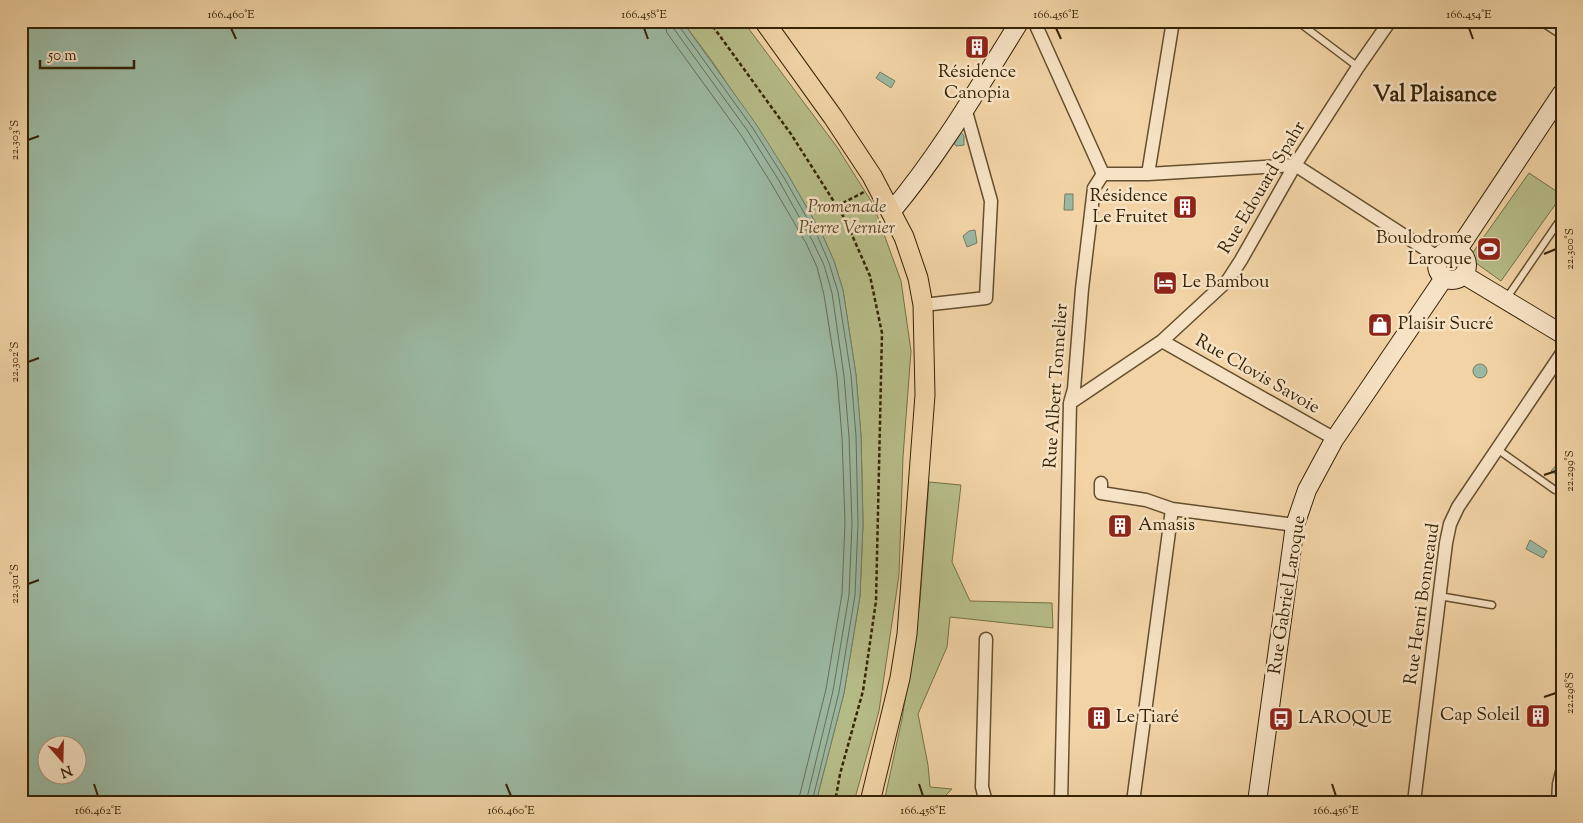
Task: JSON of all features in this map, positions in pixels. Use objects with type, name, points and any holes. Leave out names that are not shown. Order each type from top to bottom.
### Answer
[{"type":"main road","points":[[764,21],[833,117],[872,176],[904,237],[918,278],[923,305],[925,395],[907,634],[900,678],[870,802]]},
{"type":"street","points":[[892,212],[908,193],[965,108],[1020,21]]},
{"type":"street","points":[[1034,21],[1103,174],[1148,174],[1295,165],[1439,258]]},
{"type":"street","points":[[1148,174],[1173,21]]},
{"type":"street","name":"Rue Edouard Spahr","points":[[1070,403],[1162,340],[1228,280],[1295,165],[1390,21]]},
{"type":"street","points":[[1545,21],[1562,32]]},
{"type":"street","points":[[1457,250],[1562,93]]},
{"type":"street","points":[[923,305],[986,298],[991,202],[965,108]]},
{"type":"street","name":"Rue Albert Tonnelier","points":[[1061,802],[1070,403],[1074,389],[1082,289],[1094,188],[1103,174]]},
{"type":"street","points":[[1457,250],[1466,258],[1467,264],[1464,275],[1457,280],[1444,278],[1438,271],[1437,263],[1439,258],[1447,251],[1457,250]]},
{"type":"street","points":[[1464,275],[1562,334]]},
{"type":"street","name":"Rue Gabriel Laroque","points":[[1258,802],[1295,525],[1307,490],[1334,440],[1444,278]]},
{"type":"street","name":"Rue Clovis Savoie","points":[[1162,340],[1334,440]]},
{"type":"street","name":"Rue Henri Bonneaud","points":[[1414,802],[1439,596],[1450,524],[1458,507],[1496,448],[1562,353]]},
{"type":"street","points":[[1101,483],[1101,493],[1146,500],[1172,509],[1295,525]]},
{"type":"street","points":[[1133,802],[1172,509]]},
{"type":"street","points":[[986,639],[982,787],[986,802]]},
{"type":"street","points":[[1558,802],[1562,772]]},
{"type":"lane","points":[[1297,21],[1358,67]]},
{"type":"lane","points":[[1505,301],[1562,218]]},
{"type":"lane","points":[[1496,448],[1555,490]]},
{"type":"lane","points":[[1439,596],[1492,605]]},
{"type":"path","points":[[709,21],[791,134],[845,219],[870,276],[882,333],[876,601],[863,691],[840,774],[835,802]]},
{"type":"path","points":[[837,206],[870,190]]},
{"type":"green space","name":"Promenade Pierre Vernier","points":[[682,21],[743,21],[837,147],[873,204],[901,281],[911,351],[903,457],[899,575],[879,711],[854,802],[816,802],[844,693],[860,596],[863,524],[861,436],[856,375],[843,290],[834,261],[822,234],[787,173],[712,61]]},
{"type":"green space","points":[[1529,173],[1562,195],[1501,281],[1469,258]]},
{"type":"green space","points":[[929,482],[961,485],[952,562],[970,601],[1052,603],[1053,628],[950,617],[947,647],[918,714],[928,765],[930,787],[952,789],[939,802],[884,802],[902,719],[920,601]]},
{"type":"water","points":[[21,21],[682,21],[756,124],[787,173],[822,234],[834,261],[843,290],[856,375],[861,436],[863,524],[860,596],[844,693],[816,802],[21,802]]},
{"type":"water","points":[[880,72],[895,81],[891,88],[876,78]]},
{"type":"water","points":[[960,131],[964,136],[964,145],[956,146],[953,142]]},
{"type":"water","points":[[1065,194],[1073,194],[1073,210],[1064,210]]},
{"type":"water","points":[[975,230],[977,243],[967,247],[963,236],[969,231]]},
{"type":"water","points":[[1480,364],[1485,366],[1487,371],[1485,376],[1480,378],[1475,376],[1473,371],[1475,366]]},
{"type":"water","points":[[1561,460],[1562,474],[1559,477],[1551,471]]},
{"type":"water","points":[[1530,540],[1547,551],[1543,558],[1526,549]]},
{"type":"place","name":"Résidence Canopia","points":[[977,47]]},
{"type":"place","name":"Résidence Le Fruitet","points":[[1185,207]]},
{"type":"place","name":"Boulodrome Laroque","points":[[1489,249]]},
{"type":"place","name":"Le Bambou","points":[[1165,283]]},
{"type":"place","name":"Plaisir Sucré","points":[[1380,325]]},
{"type":"place","name":"Amasis","points":[[1120,526]]},
{"type":"place","name":"Cap Soleil","points":[[1538,716]]},
{"type":"place","name":"Le Tiaré","points":[[1099,718]]},
{"type":"place","name":"LAROQUE","points":[[1281,719]]},
{"type":"district","name":"Val Plaisance","points":[[1435,96]]}]
